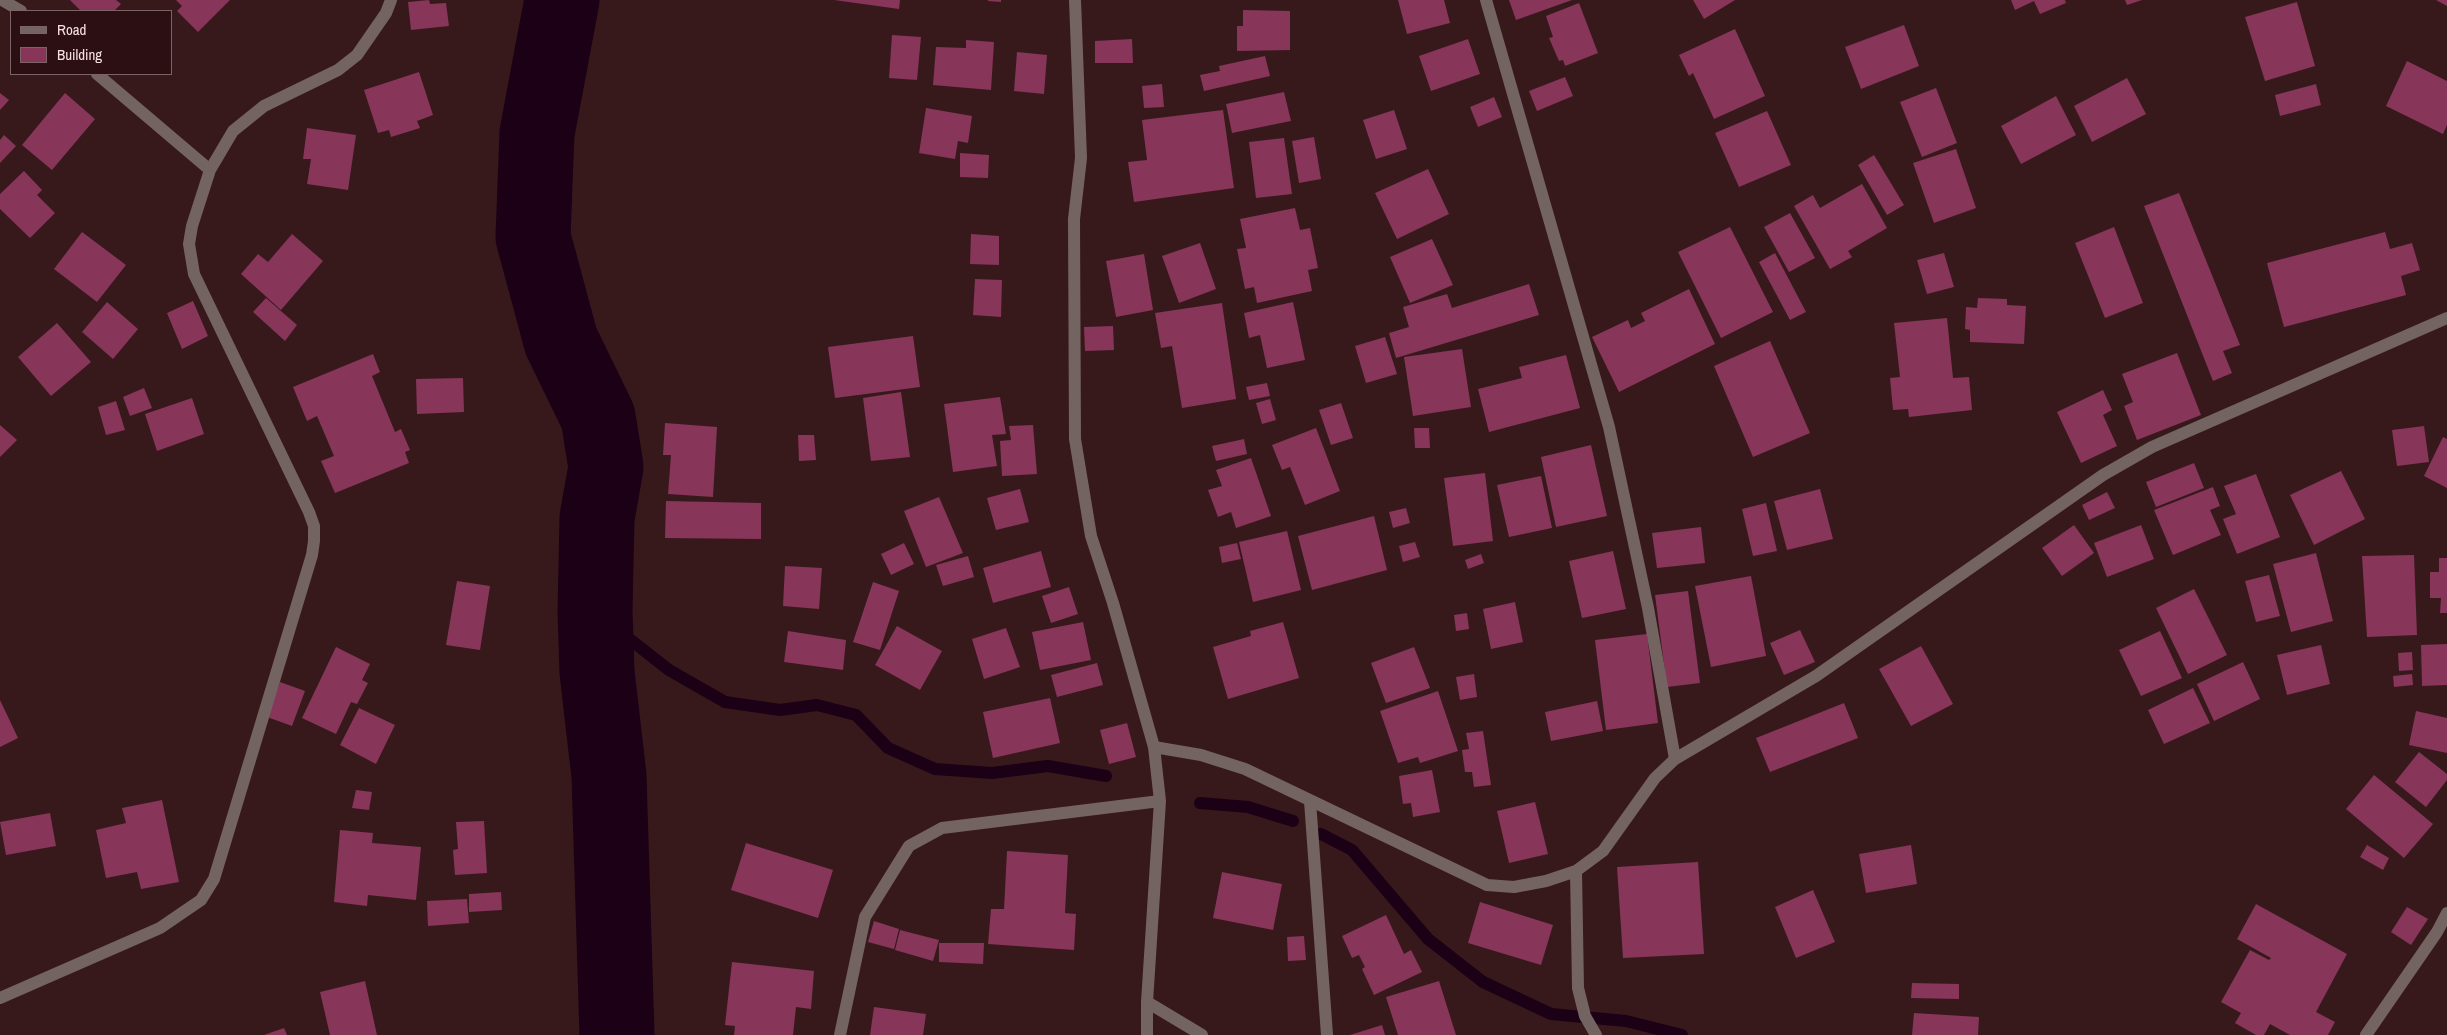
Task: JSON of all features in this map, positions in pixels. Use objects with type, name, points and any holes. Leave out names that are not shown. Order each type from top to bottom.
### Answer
[{"type":"street","points":[[2,0],[20,10]]},
{"type":"street","points":[[0,998],[160,928],[201,900],[214,880],[312,555],[314,526],[309,512],[194,274],[189,244],[192,226],[210,170],[233,131],[264,106],[338,70],[357,55],[381,21],[391,0]]},
{"type":"street","points":[[1075,0],[1081,158],[1074,219],[1075,439],[1091,536],[1113,603],[1154,747],[1160,802],[1147,1002],[1147,1035]]},
{"type":"street","points":[[1486,0],[1609,427],[1648,608],[1675,759]]},
{"type":"street","points":[[98,75],[210,170]]},
{"type":"street","points":[[1154,747],[1201,755],[1245,769],[1486,885],[1514,887],[1546,881],[1576,871],[1603,851],[1655,778],[1675,759],[1816,676],[2103,475],[2152,447],[2447,318]]},
{"type":"street","points":[[1310,801],[1327,1035]]},
{"type":"street","points":[[840,1035],[865,917],[909,846],[942,828],[1160,802]]},
{"type":"street","points":[[1576,871],[1578,988],[1585,1016],[1596,1035]]},
{"type":"street","points":[[2366,1035],[2437,932],[2447,913]]},
{"type":"street","points":[[1147,1002],[1202,1035]]},
{"type":"building","points":[[70,0],[116,0],[121,4],[115,10],[80,10]]},
{"type":"building","points":[[176,0],[230,0],[198,32],[177,11],[182,6]]},
{"type":"building","points":[[429,0],[430,4],[446,3],[449,26],[411,30],[408,2]]},
{"type":"building","points":[[834,0],[900,0],[899,9]]},
{"type":"building","points":[[1001,0],[1001,2],[988,1]]},
{"type":"building","points":[[1398,0],[1444,0],[1450,23],[1407,34]]},
{"type":"building","points":[[1509,0],[1572,0],[1516,20]]},
{"type":"building","points":[[1693,0],[1735,0],[1704,19]]},
{"type":"building","points":[[2011,0],[2065,0],[2066,3],[2040,14],[2034,1],[2015,10]]},
{"type":"building","points":[[2125,0],[2142,0],[2127,5]]},
{"type":"building","points":[[2436,0],[2447,0],[2447,6]]},
{"type":"building","points":[[2297,2],[2315,66],[2265,81],[2245,17]]},
{"type":"building","points":[[1579,3],[1598,53],[1565,66],[1563,60],[1559,61],[1549,38],[1553,37],[1546,16]]},
{"type":"building","points":[[1243,10],[1290,11],[1290,50],[1237,51],[1237,26],[1243,26]]},
{"type":"building","points":[[1904,25],[1919,66],[1861,89],[1845,47]]},
{"type":"building","points":[[1735,29],[1765,96],[1714,119],[1693,73],[1689,76],[1679,55]]},
{"type":"building","points":[[892,35],[921,37],[917,80],[889,78]]},
{"type":"building","points":[[1132,39],[1133,63],[1095,63],[1095,41]]},
{"type":"building","points":[[1468,39],[1480,74],[1431,91],[1419,56]]},
{"type":"building","points":[[966,40],[994,42],[991,90],[933,85],[936,47],[966,48]]},
{"type":"building","points":[[1017,52],[1047,55],[1044,94],[1014,91]]},
{"type":"building","points":[[1265,56],[1270,76],[1204,91],[1200,75],[1220,71],[1219,66]]},
{"type":"building","points":[[2407,61],[2447,81],[2447,125],[2443,134],[2386,106]]},
{"type":"building","points":[[419,72],[433,115],[417,121],[420,128],[391,137],[389,130],[378,133],[364,90]]},
{"type":"building","points":[[1565,77],[1573,96],[1537,111],[1529,91]]},
{"type":"building","points":[[2127,78],[2146,114],[2092,142],[2074,106]]},
{"type":"building","points":[[1162,84],[1164,107],[1144,108],[1142,86]]},
{"type":"building","points":[[2316,84],[2321,105],[2280,116],[2275,95]]},
{"type":"building","points":[[1936,88],[1957,143],[1922,157],[1900,102]]},
{"type":"building","points":[[1284,92],[1291,121],[1232,133],[1226,104]]},
{"type":"building","points":[[0,93],[9,100],[0,110]]},
{"type":"building","points":[[65,93],[95,119],[52,170],[22,145]]},
{"type":"building","points":[[2056,96],[2076,135],[2021,164],[2001,126]]},
{"type":"building","points":[[1494,97],[1502,117],[1478,127],[1470,107]]},
{"type":"building","points":[[926,108],[972,116],[968,143],[958,141],[955,159],[919,153]]},
{"type":"building","points":[[1223,110],[1234,188],[1134,202],[1128,162],[1147,160],[1142,120]]},
{"type":"building","points":[[1394,110],[1407,149],[1376,159],[1363,120]]},
{"type":"building","points":[[1767,111],[1791,165],[1739,187],[1715,133]]},
{"type":"building","points":[[307,128],[356,135],[348,190],[307,184],[311,159],[303,159]]},
{"type":"building","points":[[4,135],[16,146],[0,163],[0,140]]},
{"type":"building","points":[[1314,137],[1321,179],[1299,183],[1292,141]]},
{"type":"building","points":[[1284,138],[1292,194],[1256,198],[1249,142]]},
{"type":"building","points":[[1956,149],[1976,208],[1934,223],[1913,163]]},
{"type":"building","points":[[960,153],[989,155],[988,178],[960,177]]},
{"type":"building","points":[[1874,155],[1904,205],[1887,215],[1858,165]]},
{"type":"building","points":[[1428,169],[1449,214],[1397,239],[1375,193]]},
{"type":"building","points":[[24,171],[42,190],[37,195],[55,213],[30,238],[0,209],[0,194]]},
{"type":"building","points":[[1862,184],[1887,228],[1848,251],[1852,257],[1830,269],[1794,206],[1813,195],[1820,208]]},
{"type":"building","points":[[2179,193],[2240,345],[2223,351],[2232,373],[2213,381],[2144,206]]},
{"type":"building","points":[[1295,208],[1300,230],[1310,228],[1318,268],[1308,270],[1312,291],[1257,303],[1254,287],[1245,289],[1237,249],[1246,248],[1240,219]]},
{"type":"building","points":[[1790,213],[1815,258],[1789,272],[1764,227]]},
{"type":"building","points":[[1730,227],[1773,312],[1721,338],[1678,252]]},
{"type":"building","points":[[2114,227],[2143,303],[2105,318],[2075,243]]},
{"type":"building","points":[[82,232],[126,265],[97,302],[54,269]]},
{"type":"building","points":[[2385,232],[2390,249],[2412,243],[2420,270],[2401,276],[2406,295],[2284,327],[2267,263]]},
{"type":"building","points":[[292,234],[323,261],[281,310],[241,274],[258,254],[268,262]]},
{"type":"building","points":[[971,234],[999,236],[999,265],[970,264]]},
{"type":"building","points":[[1432,239],[1453,285],[1410,303],[1390,257]]},
{"type":"building","points":[[1200,243],[1216,289],[1179,303],[1162,256]]},
{"type":"building","points":[[1775,253],[1806,312],[1790,320],[1759,262]]},
{"type":"building","points":[[1944,253],[1954,287],[1927,294],[1917,260]]},
{"type":"building","points":[[1144,254],[1153,310],[1116,317],[1106,261]]},
{"type":"building","points":[[975,279],[1002,280],[1001,317],[973,315]]},
{"type":"building","points":[[1529,284],[1539,315],[1396,358],[1389,333],[1409,327],[1403,307],[1447,294],[1452,308]]},
{"type":"building","points":[[1689,289],[1715,344],[1619,392],[1592,337],[1628,320],[1631,328],[1645,321],[1641,313]]},
{"type":"building","points":[[266,298],[297,325],[285,341],[253,312]]},
{"type":"building","points":[[1978,298],[2007,299],[2007,305],[2026,306],[2024,344],[1970,342],[1970,330],[1965,329],[1966,307],[1977,308]]},
{"type":"building","points":[[193,301],[208,336],[182,349],[167,313]]},
{"type":"building","points":[[107,302],[138,329],[113,359],[82,332]]},
{"type":"building","points":[[1293,302],[1305,360],[1267,368],[1260,335],[1249,338],[1244,313]]},
{"type":"building","points":[[1222,303],[1236,399],[1182,408],[1172,346],[1161,348],[1155,313]]},
{"type":"building","points":[[1947,318],[1953,378],[1969,377],[1972,410],[1909,417],[1908,409],[1893,410],[1890,378],[1900,377],[1894,323]]},
{"type":"building","points":[[57,323],[91,362],[51,396],[18,357]]},
{"type":"building","points":[[1113,326],[1114,350],[1085,351],[1084,327]]},
{"type":"building","points":[[913,336],[920,387],[835,398],[828,347]]},
{"type":"building","points":[[1385,337],[1397,374],[1366,383],[1355,346]]},
{"type":"building","points":[[1770,341],[1810,433],[1753,457],[1714,366]]},
{"type":"building","points":[[1462,349],[1471,407],[1413,416],[1404,357]]},
{"type":"building","points":[[2177,353],[2201,415],[2137,440],[2124,406],[2133,402],[2122,374]]},
{"type":"building","points":[[373,354],[380,372],[372,376],[395,432],[401,429],[410,450],[405,452],[409,463],[335,493],[321,461],[334,456],[317,416],[307,421],[293,387]]},
{"type":"building","points":[[1566,355],[1580,408],[1489,432],[1478,389],[1522,378],[1519,367]]},
{"type":"building","points":[[463,378],[464,412],[417,414],[416,379]]},
{"type":"building","points":[[1267,383],[1270,396],[1249,400],[1246,387]]},
{"type":"building","points":[[144,388],[152,408],[130,416],[123,397]]},
{"type":"building","points":[[2103,390],[2112,410],[2103,415],[2117,446],[2081,463],[2057,412]]},
{"type":"building","points":[[901,392],[910,457],[871,461],[863,398]]},
{"type":"building","points":[[1000,397],[1006,434],[992,435],[997,466],[953,472],[944,404]]},
{"type":"building","points":[[192,398],[204,434],[157,451],[145,414]]},
{"type":"building","points":[[1270,399],[1276,420],[1262,424],[1256,403]]},
{"type":"building","points":[[116,401],[125,430],[106,435],[98,407]]},
{"type":"building","points":[[1341,403],[1353,438],[1331,445],[1319,410]]},
{"type":"building","points":[[665,423],[717,427],[713,497],[668,494],[671,455],[663,455]]},
{"type":"building","points":[[0,425],[17,440],[0,457]]},
{"type":"building","points":[[1033,425],[1037,474],[1002,476],[1000,441],[1011,440],[1009,426]]},
{"type":"building","points":[[2424,426],[2429,462],[2397,466],[2392,430]]},
{"type":"building","points":[[1316,428],[1340,491],[1305,505],[1290,467],[1282,470],[1272,445]]},
{"type":"building","points":[[1414,428],[1429,428],[1430,448],[1415,448]]},
{"type":"building","points":[[798,435],[814,435],[816,460],[799,461]]},
{"type":"building","points":[[2443,437],[2447,439],[2447,488],[2424,476]]},
{"type":"building","points":[[1244,439],[1247,454],[1216,461],[1212,446]]},
{"type":"building","points":[[1591,445],[1607,516],[1556,527],[1541,457]]},
{"type":"building","points":[[1251,458],[1271,516],[1236,528],[1231,512],[1218,517],[1208,490],[1222,486],[1216,470]]},
{"type":"building","points":[[2194,463],[2204,488],[2156,507],[2146,482]]},
{"type":"building","points":[[2341,471],[2365,519],[2314,545],[2290,495]]},
{"type":"building","points":[[1485,473],[1493,541],[1453,546],[1444,478]]},
{"type":"building","points":[[2256,474],[2280,537],[2237,554],[2223,519],[2236,514],[2224,486]]},
{"type":"building","points":[[1541,476],[1552,528],[1509,537],[1497,485]]},
{"type":"building","points":[[2213,487],[2220,506],[2210,510],[2221,535],[2173,555],[2154,510]]},
{"type":"building","points":[[1020,489],[1029,522],[996,530],[987,498]]},
{"type":"building","points":[[1820,489],[1833,539],[1787,550],[1774,501]]},
{"type":"building","points":[[2107,492],[2115,508],[2089,520],[2082,505]]},
{"type":"building","points":[[939,497],[963,553],[926,567],[904,511]]},
{"type":"building","points":[[666,501],[761,503],[761,539],[665,538]]},
{"type":"building","points":[[1766,503],[1777,551],[1753,556],[1742,509]]},
{"type":"building","points":[[1406,508],[1410,523],[1393,528],[1389,512]]},
{"type":"building","points":[[1374,516],[1387,570],[1312,590],[1298,536]]},
{"type":"building","points":[[2074,525],[2094,553],[2062,576],[2042,548]]},
{"type":"building","points":[[2141,525],[2154,559],[2107,577],[2094,543]]},
{"type":"building","points":[[1701,527],[1705,563],[1657,568],[1652,533]]},
{"type":"building","points":[[1287,531],[1301,590],[1253,602],[1239,542]]},
{"type":"building","points":[[1415,542],[1420,557],[1403,562],[1399,546]]},
{"type":"building","points":[[904,543],[914,564],[891,575],[881,554]]},
{"type":"building","points":[[1237,543],[1241,559],[1222,563],[1219,547]]},
{"type":"building","points":[[1041,551],[1051,587],[993,603],[983,568]]},
{"type":"building","points":[[1613,551],[1626,609],[1582,618],[1569,561]]},
{"type":"building","points":[[2316,553],[2333,621],[2291,632],[2273,564]]},
{"type":"building","points":[[1481,554],[1484,563],[1468,569],[1465,560]]},
{"type":"building","points":[[2414,555],[2417,635],[2367,637],[2362,556]]},
{"type":"building","points":[[968,556],[974,577],[943,586],[936,565]]},
{"type":"building","points":[[2439,558],[2447,558],[2447,613],[2440,613],[2441,598],[2430,598],[2430,572],[2439,572]]},
{"type":"building","points":[[785,566],[822,568],[819,609],[783,606]]},
{"type":"building","points":[[2269,575],[2280,616],[2256,622],[2245,581]]},
{"type":"building","points":[[1751,576],[1766,656],[1711,667],[1695,586]]},
{"type":"building","points":[[457,581],[490,586],[480,650],[446,645]]},
{"type":"building","points":[[873,582],[899,591],[880,650],[853,642]]},
{"type":"building","points":[[1069,587],[1078,614],[1051,623],[1042,596]]},
{"type":"building","points":[[2194,589],[2227,655],[2188,674],[2156,608]]},
{"type":"building","points":[[1688,591],[1700,683],[1667,687],[1655,595]]},
{"type":"building","points":[[1515,602],[1523,642],[1491,649],[1483,609]]},
{"type":"building","points":[[1467,613],[1469,629],[1456,631],[1454,615]]},
{"type":"building","points":[[1083,622],[1091,660],[1040,670],[1032,632]]},
{"type":"building","points":[[1283,622],[1299,678],[1228,699],[1213,647],[1251,636],[1250,631]]},
{"type":"building","points":[[897,626],[942,651],[920,690],[875,665]]},
{"type":"building","points":[[1006,628],[1020,667],[984,679],[972,639]]},
{"type":"building","points":[[1800,630],[1815,662],[1784,675],[1770,643]]},
{"type":"building","points":[[788,631],[846,640],[843,670],[784,662]]},
{"type":"building","points":[[2160,631],[2182,678],[2141,696],[2119,650]]},
{"type":"building","points":[[1647,634],[1658,723],[1606,730],[1595,640]]},
{"type":"building","points":[[2447,644],[2447,685],[2422,686],[2421,645]]},
{"type":"building","points":[[2321,645],[2330,684],[2287,695],[2277,655]]},
{"type":"building","points":[[1921,646],[1953,704],[1911,726],[1879,669]]},
{"type":"building","points":[[336,647],[370,664],[362,680],[368,683],[357,704],[351,702],[336,734],[302,718]]},
{"type":"building","points":[[1414,647],[1430,688],[1386,703],[1371,663]]},
{"type":"building","points":[[2412,652],[2413,670],[2399,671],[2398,653]]},
{"type":"building","points":[[2243,662],[2260,699],[2214,721],[2197,684]]},
{"type":"building","points":[[1097,663],[1103,685],[1057,697],[1051,675]]},
{"type":"building","points":[[1474,674],[1477,697],[1460,700],[1456,677]]},
{"type":"building","points":[[2412,674],[2413,685],[2394,687],[2393,676]]},
{"type":"building","points":[[280,682],[305,691],[292,726],[267,717]]},
{"type":"building","points":[[2193,688],[2210,723],[2164,744],[2148,710]]},
{"type":"building","points":[[1438,691],[1458,751],[1420,763],[1418,757],[1398,763],[1380,711]]},
{"type":"building","points":[[1050,698],[1060,743],[993,758],[983,712]]},
{"type":"building","points":[[0,700],[18,738],[0,747]]},
{"type":"building","points":[[1597,701],[1603,731],[1551,741],[1545,712]]},
{"type":"building","points":[[1844,703],[1858,738],[1770,772],[1756,738]]},
{"type":"building","points":[[359,708],[395,725],[376,764],[340,745]]},
{"type":"building","points":[[2416,711],[2447,718],[2447,753],[2409,745]]},
{"type":"building","points":[[1127,723],[1136,757],[1109,764],[1100,730]]},
{"type":"building","points":[[1483,731],[1491,785],[1474,787],[1472,772],[1465,772],[1462,750],[1469,749],[1466,733]]},
{"type":"building","points":[[2419,752],[2447,774],[2447,780],[2426,807],[2395,782]]},
{"type":"building","points":[[1432,770],[1440,812],[1413,817],[1411,803],[1403,804],[1399,776]]},
{"type":"building","points":[[2374,775],[2433,824],[2404,858],[2346,809]]},
{"type":"building","points":[[356,790],[372,792],[369,810],[352,808]]},
{"type":"building","points":[[162,800],[179,882],[141,889],[137,872],[106,878],[96,830],[126,823],[122,808]]},
{"type":"building","points":[[1535,802],[1548,854],[1509,863],[1497,811]]},
{"type":"building","points":[[50,813],[56,846],[6,855],[0,822]]},
{"type":"building","points":[[484,821],[487,873],[455,875],[453,850],[458,849],[456,822]]},
{"type":"building","points":[[340,830],[373,833],[372,843],[421,847],[416,900],[368,895],[367,906],[334,902]]},
{"type":"building","points":[[746,843],[833,870],[818,918],[731,890]]},
{"type":"building","points":[[1911,845],[1917,884],[1866,893],[1859,854]]},
{"type":"building","points":[[2367,845],[2389,858],[2383,870],[2360,857]]},
{"type":"building","points":[[1007,851],[1068,855],[1065,913],[1076,914],[1074,950],[988,944],[991,909],[1004,909]]},
{"type":"building","points":[[1698,862],[1704,954],[1623,958],[1617,867]]},
{"type":"building","points":[[1222,872],[1282,884],[1273,930],[1213,918]]},
{"type":"building","points":[[1813,890],[1835,942],[1796,958],[1775,907]]},
{"type":"building","points":[[501,892],[502,910],[469,912],[469,894]]},
{"type":"building","points":[[467,899],[469,923],[428,926],[427,901]]},
{"type":"building","points":[[1480,902],[1553,925],[1541,965],[1468,943]]},
{"type":"building","points":[[2256,904],[2347,954],[2316,1012],[2335,1022],[2328,1035],[2290,1035],[2270,1024],[2264,1035],[2256,1035],[2235,1023],[2241,1013],[2221,1002],[2250,950],[2269,960],[2271,958],[2237,939]]},
{"type":"building","points":[[2407,907],[2428,919],[2411,945],[2391,932]]},
{"type":"building","points":[[1386,915],[1404,954],[1411,950],[1422,972],[1374,995],[1362,969],[1365,967],[1359,955],[1352,958],[1342,936]]},
{"type":"building","points":[[874,921],[899,929],[894,949],[868,942]]},
{"type":"building","points":[[900,930],[939,940],[933,961],[895,950]]},
{"type":"building","points":[[1304,936],[1306,960],[1288,961],[1287,937]]},
{"type":"building","points":[[939,943],[984,943],[983,964],[939,962]]},
{"type":"building","points":[[732,962],[814,971],[811,1009],[796,1007],[793,1035],[734,1035],[735,1026],[725,1025]]},
{"type":"building","points":[[365,981],[377,1035],[330,1035],[320,992]]},
{"type":"building","points":[[1439,981],[1456,1035],[1398,1035],[1386,997]]},
{"type":"building","points":[[1912,983],[1959,984],[1959,999],[1911,998]]},
{"type":"building","points":[[874,1007],[926,1014],[923,1035],[870,1035]]},
{"type":"building","points":[[1914,1013],[1979,1017],[1978,1035],[1912,1035]]},
{"type":"building","points":[[1382,1025],[1385,1035],[1350,1035]]},
{"type":"building","points":[[284,1028],[287,1035],[264,1035]]},
{"type":"waterway","points":[[562,0],[537,133],[533,237],[561,341],[598,417],[606,467],[597,518],[595,612],[597,672],[609,776],[617,1035]]},
{"type":"waterway","points":[[595,612],[669,670],[725,702],[780,710],[817,705],[856,715],[888,748],[935,769],[992,773],[1048,766],[1106,776]]},
{"type":"waterway","points":[[1200,803],[1248,807],[1293,821]]},
{"type":"waterway","points":[[1321,834],[1352,850],[1428,939],[1483,982],[1551,1014],[1626,1021],[1682,1035]]}]
